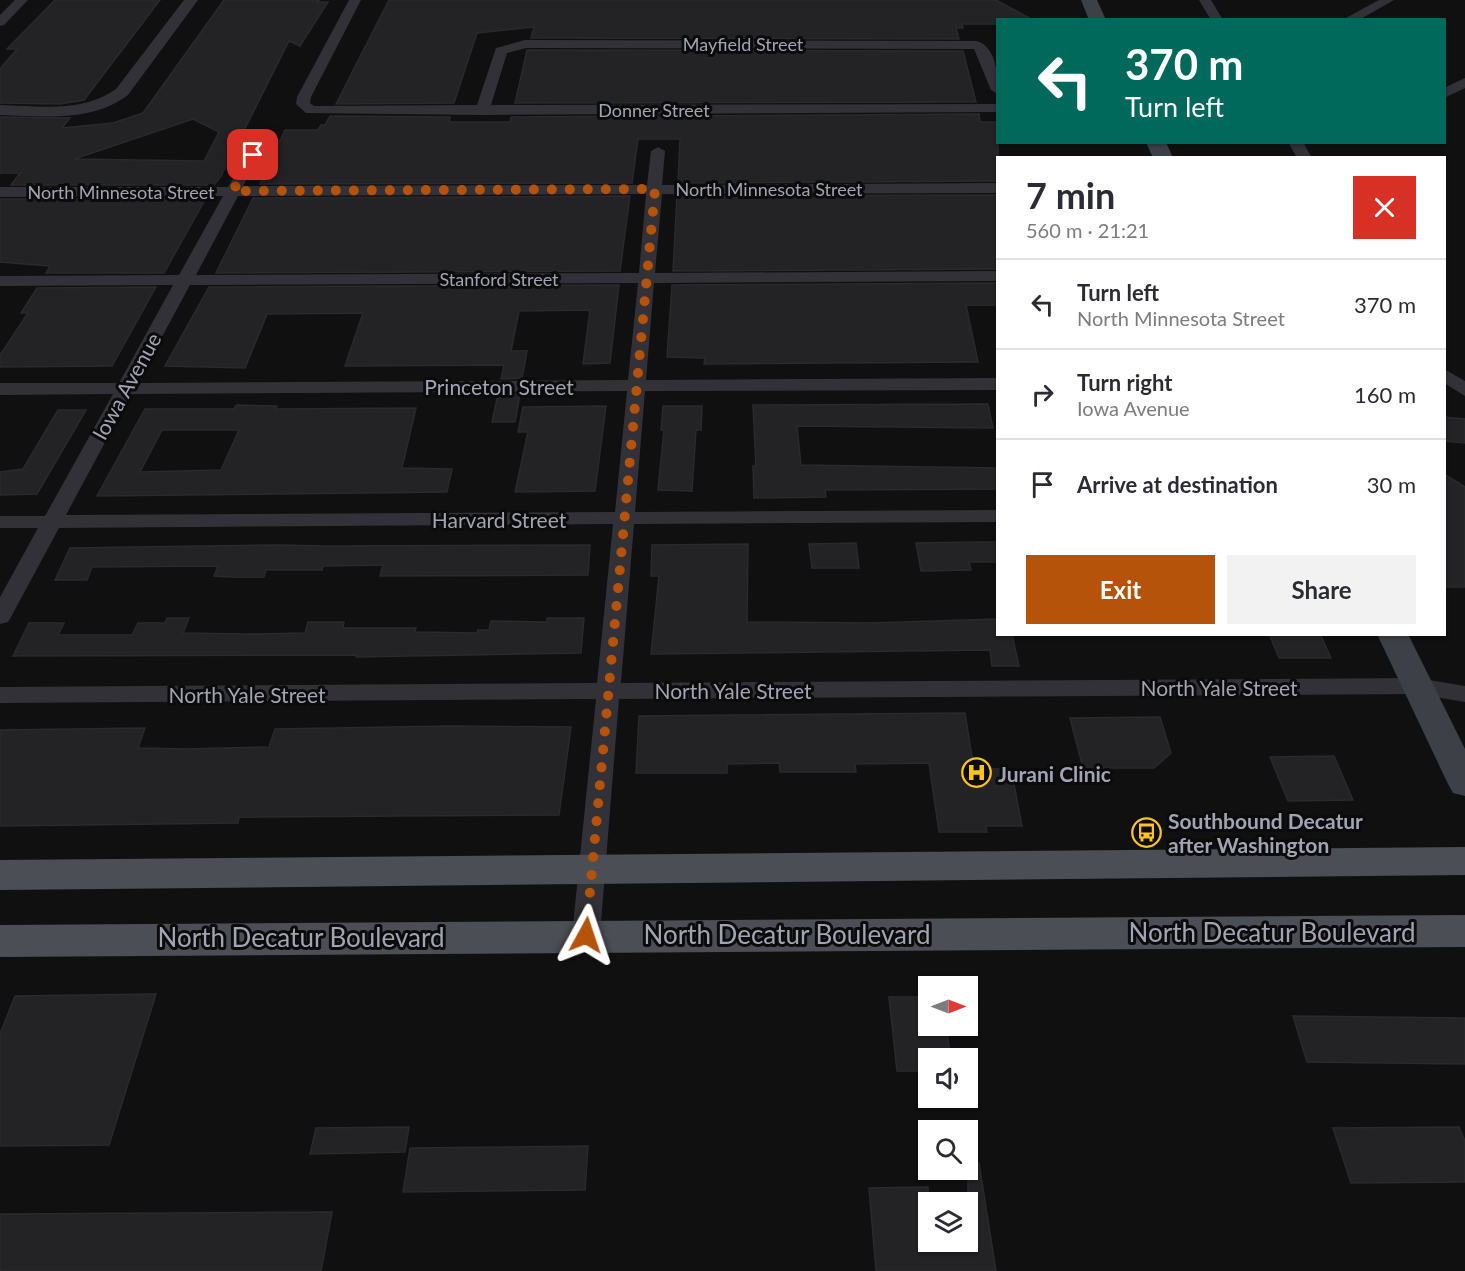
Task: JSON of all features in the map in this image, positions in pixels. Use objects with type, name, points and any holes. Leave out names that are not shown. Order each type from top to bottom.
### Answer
[{"type":"main road","points":[[1089,0],[1097,18]]},
{"type":"main road","points":[[1393,636],[1465,784]]},
{"type":"main road","points":[[0,875],[1465,861]]},
{"type":"main road","name":"North Decatur Boulevard","points":[[0,941],[586,935],[1168,932],[1275,934],[1465,930]]},
{"type":"street","points":[[0,22],[22,0]]},
{"type":"street","points":[[0,110],[69,110],[99,106],[110,102],[122,92],[191,0]]},
{"type":"street","name":"Donner Street","points":[[355,0],[304,97],[303,104],[310,110],[996,108]]},
{"type":"street","points":[[1204,0],[1216,18]]},
{"type":"street","points":[[1352,18],[1388,0]]},
{"type":"street","name":"Mayfield Street","points":[[482,111],[501,51],[510,46],[525,44],[976,45],[982,50],[996,85]]},
{"type":"street","points":[[1446,93],[1465,82]]},
{"type":"street","points":[[586,935],[658,151]]},
{"type":"street","name":"Iowa Avenue","points":[[0,617],[253,155]]},
{"type":"street","name":"North Minnesota Street","points":[[0,192],[996,188]]},
{"type":"street","name":"Stanford Street","points":[[0,281],[996,276]]},
{"type":"street","points":[[1446,376],[1464,390]]},
{"type":"street","name":"Princeton Street","points":[[0,389],[996,384]]},
{"type":"street","name":"Harvard Street","points":[[0,522],[996,516]]},
{"type":"street","name":"North Yale Street","points":[[0,695],[1417,686],[1465,694]]},
{"type":"building","points":[[55,0],[160,0],[84,100],[60,104],[0,103],[0,69],[17,49],[7,49]]},
{"type":"building","points":[[224,0],[319,0],[317,2],[328,2],[300,46],[289,41],[221,176],[214,185],[11,185],[20,173],[0,173],[0,117],[70,118],[62,128],[113,123],[143,113]],"holes":[[[193,119],[219,132],[204,161],[74,159]]]},
{"type":"building","points":[[389,0],[996,0],[1029,18],[996,18],[996,24],[962,24],[963,28],[956,28],[959,39],[531,38],[534,27],[477,33],[454,103],[336,104]]},
{"type":"building","points":[[527,50],[963,51],[976,102],[515,103]]},
{"type":"building","points":[[979,114],[980,122],[996,122],[998,156],[996,156],[996,181],[678,183],[680,139],[638,139],[632,183],[260,184],[285,130],[318,130],[321,125],[325,125],[330,116],[450,117],[449,122],[510,122],[511,117]]},
{"type":"building","points":[[996,195],[996,269],[673,271],[677,196]]},
{"type":"building","points":[[630,196],[620,271],[216,273],[253,198]]},
{"type":"building","points":[[206,198],[164,273],[46,273],[50,266],[0,262],[0,199]]},
{"type":"building","points":[[996,283],[996,305],[966,305],[978,362],[704,364],[705,358],[667,357],[672,285]]},
{"type":"building","points":[[619,285],[610,363],[583,364],[590,310],[519,311],[511,351],[527,351],[522,378],[501,379],[504,365],[345,366],[363,313],[267,314],[245,368],[165,366],[209,287]]},
{"type":"building","points":[[156,287],[112,366],[0,367],[0,355],[28,313],[21,313],[37,288]]},
{"type":"building","points":[[498,394],[520,394],[515,422],[492,422]]},
{"type":"building","points":[[988,404],[993,428],[797,426],[801,465],[996,468],[996,489],[825,490],[826,497],[754,498],[753,466],[756,466],[753,405]]},
{"type":"building","points":[[236,405],[277,406],[276,409],[416,408],[402,468],[452,469],[447,492],[97,496],[145,409],[234,409]],"holes":[[[162,430],[239,430],[221,470],[140,472]]]},
{"type":"building","points":[[606,406],[595,491],[515,492],[528,432],[518,432],[523,407]]},
{"type":"building","points":[[663,406],[702,406],[701,430],[696,430],[692,491],[658,490],[664,430],[661,430]]},
{"type":"building","points":[[58,410],[86,410],[37,494],[0,495],[0,472],[23,469]]},
{"type":"building","points":[[1446,417],[1465,419],[1465,443],[1446,441]]},
{"type":"building","points":[[1446,475],[1465,487],[1465,587],[1446,587]]},
{"type":"building","points":[[996,542],[996,562],[969,562],[971,570],[921,571],[916,543]]},
{"type":"building","points":[[856,543],[859,568],[812,568],[809,544]]},
{"type":"building","points":[[748,544],[747,622],[870,623],[996,619],[996,636],[1012,636],[1019,666],[992,666],[990,650],[651,654],[659,576],[651,576],[652,545]]},
{"type":"building","points":[[590,545],[588,575],[380,576],[383,565],[323,566],[322,570],[266,570],[264,577],[232,577],[214,576],[218,566],[92,567],[87,580],[55,580],[70,548]]},
{"type":"building","points":[[167,618],[189,618],[183,633],[248,634],[305,633],[308,622],[344,622],[343,628],[416,628],[415,632],[477,633],[478,630],[489,630],[491,621],[547,622],[547,618],[584,618],[581,653],[356,657],[357,655],[13,656],[29,623],[64,623],[58,635],[132,635],[138,623],[165,623]]},
{"type":"building","points":[[1270,636],[1321,636],[1331,658],[1279,658]]},
{"type":"building","name":"Jurani Clinic","points":[[965,713],[974,769],[1011,769],[1022,826],[986,826],[987,832],[939,832],[929,763],[855,764],[856,772],[780,772],[779,763],[727,764],[727,773],[636,773],[639,716]]},
{"type":"building","points":[[1160,717],[1171,753],[1154,768],[1083,768],[1070,718]]},
{"type":"building","points":[[451,726],[571,727],[559,815],[239,817],[238,823],[0,826],[0,730],[145,728],[138,748],[186,749],[269,747],[275,729]]},
{"type":"building","points":[[1334,756],[1353,800],[1288,801],[1270,757]]},
{"type":"building","points":[[156,994],[109,1145],[0,1146],[0,1034],[15,996]]},
{"type":"building","points":[[889,997],[918,997],[918,1036],[948,1036],[949,1048],[918,1048],[918,1071],[897,1071]]},
{"type":"building","points":[[1293,1016],[1465,1018],[1465,1064],[1307,1062]]},
{"type":"building","points":[[409,1127],[405,1152],[310,1154],[316,1128]]},
{"type":"building","points":[[1459,1127],[1465,1141],[1465,1182],[1351,1183],[1333,1128]]},
{"type":"building","points":[[588,1146],[585,1190],[403,1192],[410,1148]]},
{"type":"building","points":[[978,1163],[996,1271],[876,1271],[869,1188],[928,1187],[928,1192],[918,1192],[918,1252],[978,1252],[978,1192],[968,1192],[968,1180],[978,1180]]},
{"type":"building","points":[[332,1212],[321,1271],[0,1271],[0,1214]]},
{"type":"place","name":"Jurani Clinic","points":[[977,773]]},
{"type":"place","name":"Southbound Decatur after Washington","points":[[1147,832]]},
{"type":"route","points":[[253,155],[233,191],[655,189],[586,935]]}]
